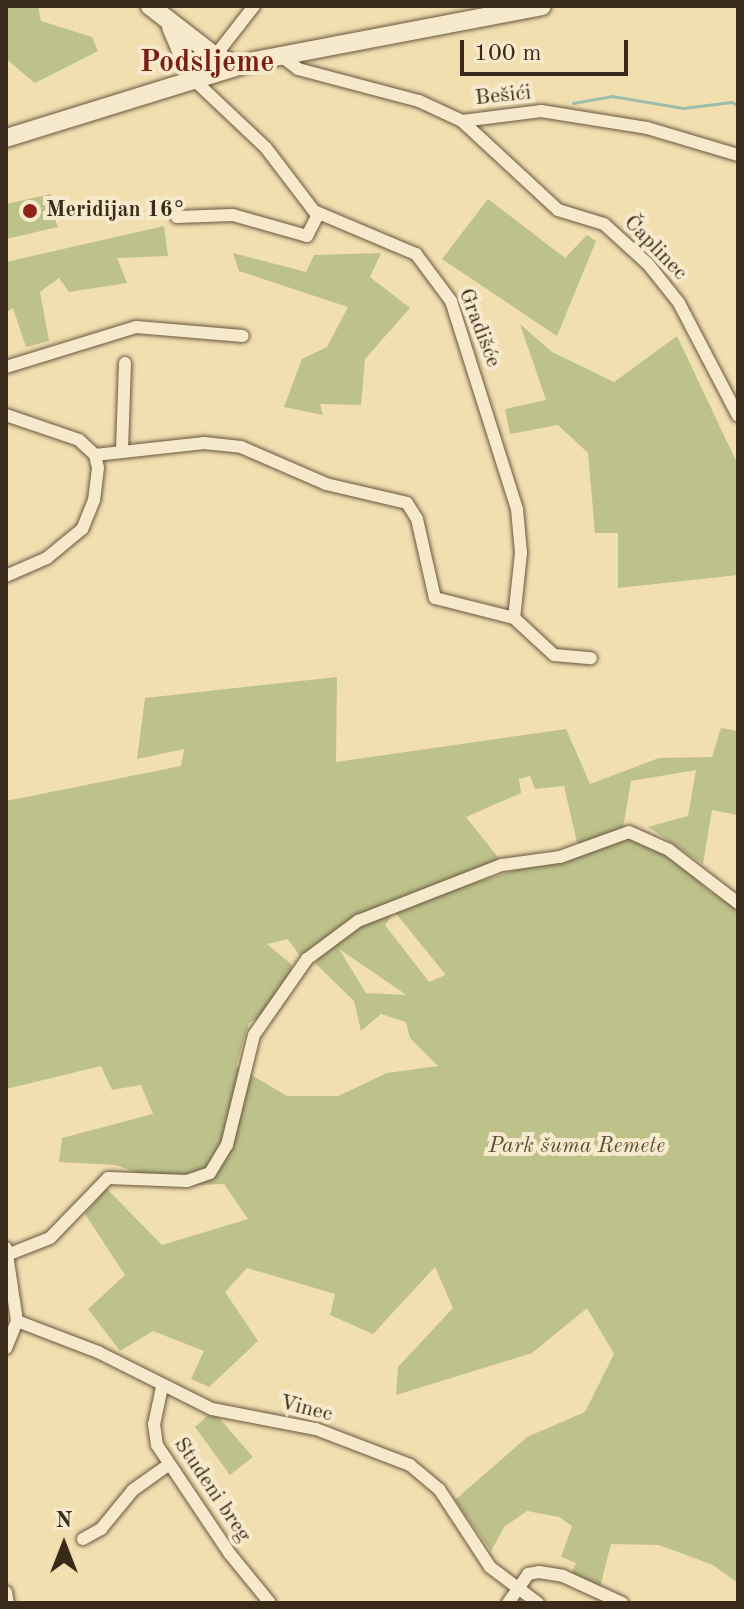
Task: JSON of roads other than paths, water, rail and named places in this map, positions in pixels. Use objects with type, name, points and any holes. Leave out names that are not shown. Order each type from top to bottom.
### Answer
[{"type":"main road","points":[[150,6],[215,56],[238,66]]},
{"type":"main road","points":[[6,138],[238,66],[542,6]]},
{"type":"main road","points":[[166,20],[193,79]]},
{"type":"street","points":[[215,56],[254,6]]},
{"type":"street","name":"Bešići","points":[[281,56],[298,69],[419,101],[462,121],[541,111],[647,128],[738,155]]},
{"type":"street","points":[[177,217],[233,215],[307,236],[318,214],[266,148],[193,79]]},
{"type":"street","name":"Čaplinec","points":[[462,121],[558,210],[604,224],[648,264],[679,303],[738,416]]},
{"type":"street","name":"Gradišće","points":[[318,214],[366,229],[416,254],[451,301],[517,509],[521,553],[514,618]]},
{"type":"street","points":[[6,367],[136,327],[243,336]]},
{"type":"street","points":[[122,449],[125,363]]},
{"type":"street","points":[[6,415],[37,422],[79,440],[95,455],[97,483],[82,529],[47,558],[6,576]]},
{"type":"street","points":[[95,455],[122,449],[204,443],[241,447],[326,484],[407,503],[417,519],[435,598],[514,618],[554,655],[591,658]]},
{"type":"street","points":[[6,1348],[17,1321],[7,1252],[50,1238],[108,1178],[187,1181],[210,1173],[227,1145],[254,1035],[307,959],[358,921],[502,865],[560,857],[629,832],[669,850],[738,903]]},
{"type":"street","name":"Vinec","points":[[17,1321],[98,1352],[162,1387],[212,1409],[316,1429],[410,1465],[439,1489],[490,1567],[516,1591],[538,1603]]},
{"type":"street","name":"Studeni breg","points":[[162,1387],[154,1434],[168,1465],[270,1603]]},
{"type":"street","points":[[83,1539],[101,1529],[133,1490],[168,1465]]},
{"type":"street","points":[[508,1603],[528,1574],[539,1572],[563,1576],[622,1603]]},
{"type":"street","points":[[6,1592],[8,1603]]},
{"type":"waterway","points":[[573,103],[612,96],[683,108],[732,102],[738,106]]},
{"type":"place","name":"Meridijan 16°","points":[[30,211]]},
{"type":"district","name":"Podsljeme","points":[[207,63]]},
{"type":"park label","name":"Park šuma Remete","points":[[577,1147]]}]
